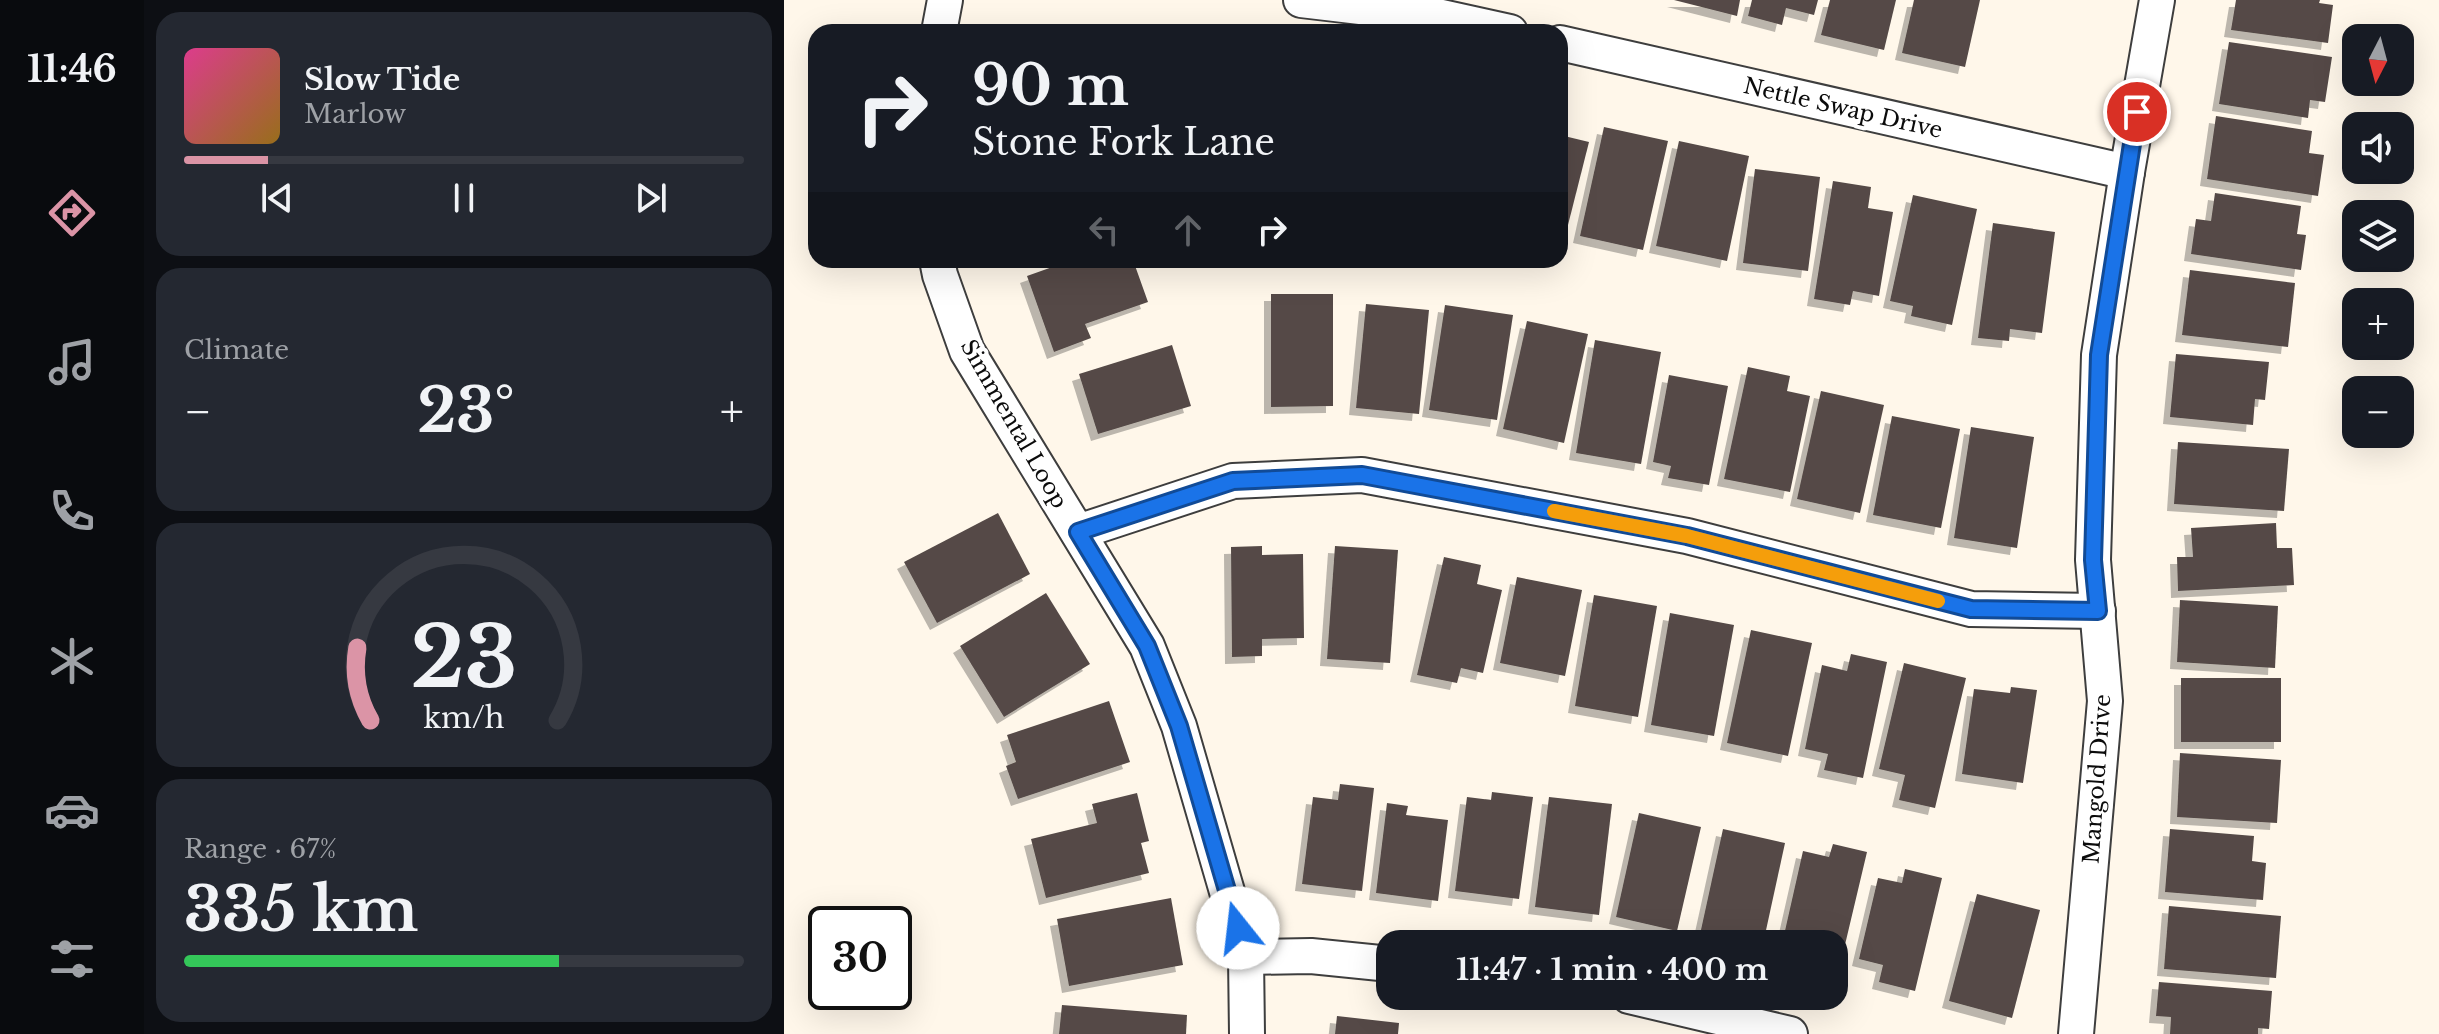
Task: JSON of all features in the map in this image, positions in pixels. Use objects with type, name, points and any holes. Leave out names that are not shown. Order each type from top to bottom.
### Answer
[{"type":"street","points":[[940,24],[945,0]]},
{"type":"street","points":[[1301,0],[1437,16],[1474,24]]},
{"type":"street","name":"Mangold Drive","points":[[2076,1034],[2105,701],[2093,560],[2099,355],[2157,0]]},
{"type":"street","name":"Nettle Swap Drive","points":[[1568,45],[2127,172]]},
{"type":"street","name":"Simmental Loop","points":[[939,268],[967,351],[1147,646],[1179,726],[1246,957],[1247,1034]]},
{"type":"street","points":[[1078,532],[1233,481],[1362,475],[1687,536],[1971,609],[2098,611]]},
{"type":"street","points":[[1246,957],[1311,956],[1376,963]]},
{"type":"street","points":[[1688,1010],[1790,1034]]},
{"type":"building","points":[[1674,0],[1740,0],[1737,16]]},
{"type":"building","points":[[1752,0],[1818,0],[1814,15],[1786,8],[1782,25],[1748,16]]},
{"type":"building","points":[[1830,0],[1896,0],[1884,50],[1821,35]]},
{"type":"building","points":[[1914,0],[1980,0],[1965,67],[1902,53]]},
{"type":"building","points":[[2236,0],[2320,0],[2319,3],[2333,5],[2328,43],[2231,30]]},
{"type":"building","points":[[2229,42],[2332,57],[2325,102],[2310,100],[2308,118],[2219,104]]},
{"type":"building","points":[[2216,116],[2312,131],[2309,153],[2324,155],[2318,196],[2207,179]]},
{"type":"building","points":[[1604,127],[1668,141],[1643,250],[1580,236]]},
{"type":"building","points":[[1568,137],[1589,142],[1568,225]]},
{"type":"building","points":[[1679,141],[1749,156],[1727,261],[1656,246]]},
{"type":"building","points":[[1755,169],[1820,177],[1808,271],[1743,263]]},
{"type":"building","points":[[1833,181],[1871,187],[1868,208],[1893,212],[1879,296],[1853,291],[1850,305],[1814,299]]},
{"type":"building","points":[[2215,193],[2301,206],[2297,234],[2306,235],[2301,270],[2191,254],[2196,219],[2211,221]]},
{"type":"building","points":[[1913,195],[1977,209],[1952,325],[1911,316],[1913,306],[1890,301]]},
{"type":"building","points":[[1993,223],[2055,232],[2042,333],[2010,329],[2009,341],[1978,338]]},
{"type":"building","points":[[1050,268],[1136,268],[1148,302],[1085,324],[1091,338],[1054,352],[1027,276]]},
{"type":"building","points":[[2190,270],[2295,283],[2288,347],[2182,335]]},
{"type":"building","points":[[1271,294],[1333,294],[1333,406],[1271,407]]},
{"type":"building","points":[[1366,304],[1429,310],[1419,414],[1356,408]]},
{"type":"building","points":[[1445,305],[1513,315],[1497,420],[1429,410]]},
{"type":"building","points":[[1527,321],[1588,334],[1564,443],[1503,429]]},
{"type":"building","points":[[1595,340],[1661,352],[1641,464],[1576,453]]},
{"type":"building","points":[[1172,345],[1191,406],[1098,434],[1079,374]]},
{"type":"building","points":[[2176,354],[2269,362],[2265,400],[2255,399],[2253,425],[2170,417]]},
{"type":"building","points":[[1748,367],[1790,376],[1787,391],[1810,396],[1790,492],[1724,479]]},
{"type":"building","points":[[1669,375],[1728,386],[1709,485],[1668,478],[1671,466],[1653,462]]},
{"type":"building","points":[[1821,391],[1884,405],[1860,513],[1797,499]]},
{"type":"building","points":[[1892,416],[1960,429],[1941,528],[1873,515]]},
{"type":"building","points":[[1971,427],[2034,437],[2017,548],[1954,538]]},
{"type":"building","points":[[2178,442],[2289,449],[2284,511],[2174,504]]},
{"type":"building","points":[[998,513],[1030,574],[937,623],[904,562]]},
{"type":"building","points":[[2276,523],[2277,548],[2292,548],[2294,585],[2178,591],[2177,557],[2193,557],[2191,528]]},
{"type":"building","points":[[1262,546],[1262,555],[1303,554],[1304,638],[1262,639],[1262,656],[1232,657],[1231,547]]},
{"type":"building","points":[[1335,546],[1398,550],[1390,663],[1327,659]]},
{"type":"building","points":[[1444,557],[1481,565],[1477,584],[1502,590],[1483,673],[1461,668],[1457,683],[1417,675]]},
{"type":"building","points":[[1517,577],[1582,590],[1565,676],[1500,663]]},
{"type":"building","points":[[1046,593],[1090,664],[1004,717],[960,646]]},
{"type":"building","points":[[1594,595],[1657,606],[1638,717],[1575,706]]},
{"type":"building","points":[[2180,600],[2278,606],[2275,668],[2177,662]]},
{"type":"building","points":[[1670,613],[1734,625],[1714,736],[1651,725]]},
{"type":"building","points":[[1751,630],[1812,643],[1788,756],[1727,743]]},
{"type":"building","points":[[1851,654],[1887,662],[1863,778],[1824,770],[1828,754],[1805,749],[1822,665],[1847,671]]},
{"type":"building","points":[[1904,663],[1966,678],[1935,808],[1899,800],[1905,775],[1879,769]]},
{"type":"building","points":[[2181,678],[2281,678],[2281,742],[2181,742]]},
{"type":"building","points":[[2011,687],[2037,690],[2023,783],[1962,774],[1974,689],[2010,693]]},
{"type":"building","points":[[1109,701],[1130,762],[1018,799],[1006,766],[1016,762],[1007,735]]},
{"type":"building","points":[[2180,753],[2281,760],[2277,823],[2177,817]]},
{"type":"building","points":[[1340,784],[1374,788],[1362,891],[1302,884],[1313,797],[1338,800]]},
{"type":"building","points":[[1492,792],[1533,797],[1519,899],[1455,891],[1467,797],[1491,800]]},
{"type":"building","points":[[1137,793],[1149,841],[1141,843],[1149,873],[1046,898],[1031,839],[1097,823],[1092,804]]},
{"type":"building","points":[[1549,797],[1612,804],[1599,915],[1535,907]]},
{"type":"building","points":[[1387,803],[1408,806],[1406,815],[1448,820],[1438,901],[1376,893]]},
{"type":"building","points":[[1639,813],[1701,827],[1677,930],[1616,917]]},
{"type":"building","points":[[1723,829],[1785,843],[1766,930],[1701,930]]},
{"type":"building","points":[[2170,829],[2254,836],[2252,861],[2266,863],[2263,900],[2165,892]]},
{"type":"building","points":[[1833,844],[1867,852],[1848,932],[1785,930],[1803,851],[1829,857]]},
{"type":"building","points":[[1905,869],[1942,878],[1915,991],[1879,982],[1883,965],[1859,959],[1878,878],[1902,883]]},
{"type":"building","points":[[1977,894],[2040,910],[2012,1018],[1949,1001]]},
{"type":"building","points":[[1171,898],[1183,965],[1069,986],[1057,919]]},
{"type":"building","points":[[2169,906],[2281,916],[2276,978],[2164,969]]},
{"type":"building","points":[[2159,982],[2272,991],[2269,1029],[2258,1028],[2258,1034],[2170,1034],[2171,1017],[2156,1016]]},
{"type":"building","points":[[1062,1005],[1187,1015],[1186,1034],[1059,1034]]},
{"type":"building","points":[[1337,1016],[1399,1023],[1398,1034],[1335,1034]]},
{"type":"slow traffic","points":[[1554,511],[1687,536],[1938,601]]},
{"type":"route","points":[[1238,928],[1179,726],[1147,646],[1078,532],[1233,481],[1362,475],[1687,536],[1971,609],[2098,611],[2093,560],[2099,355],[2137,112]]}]
